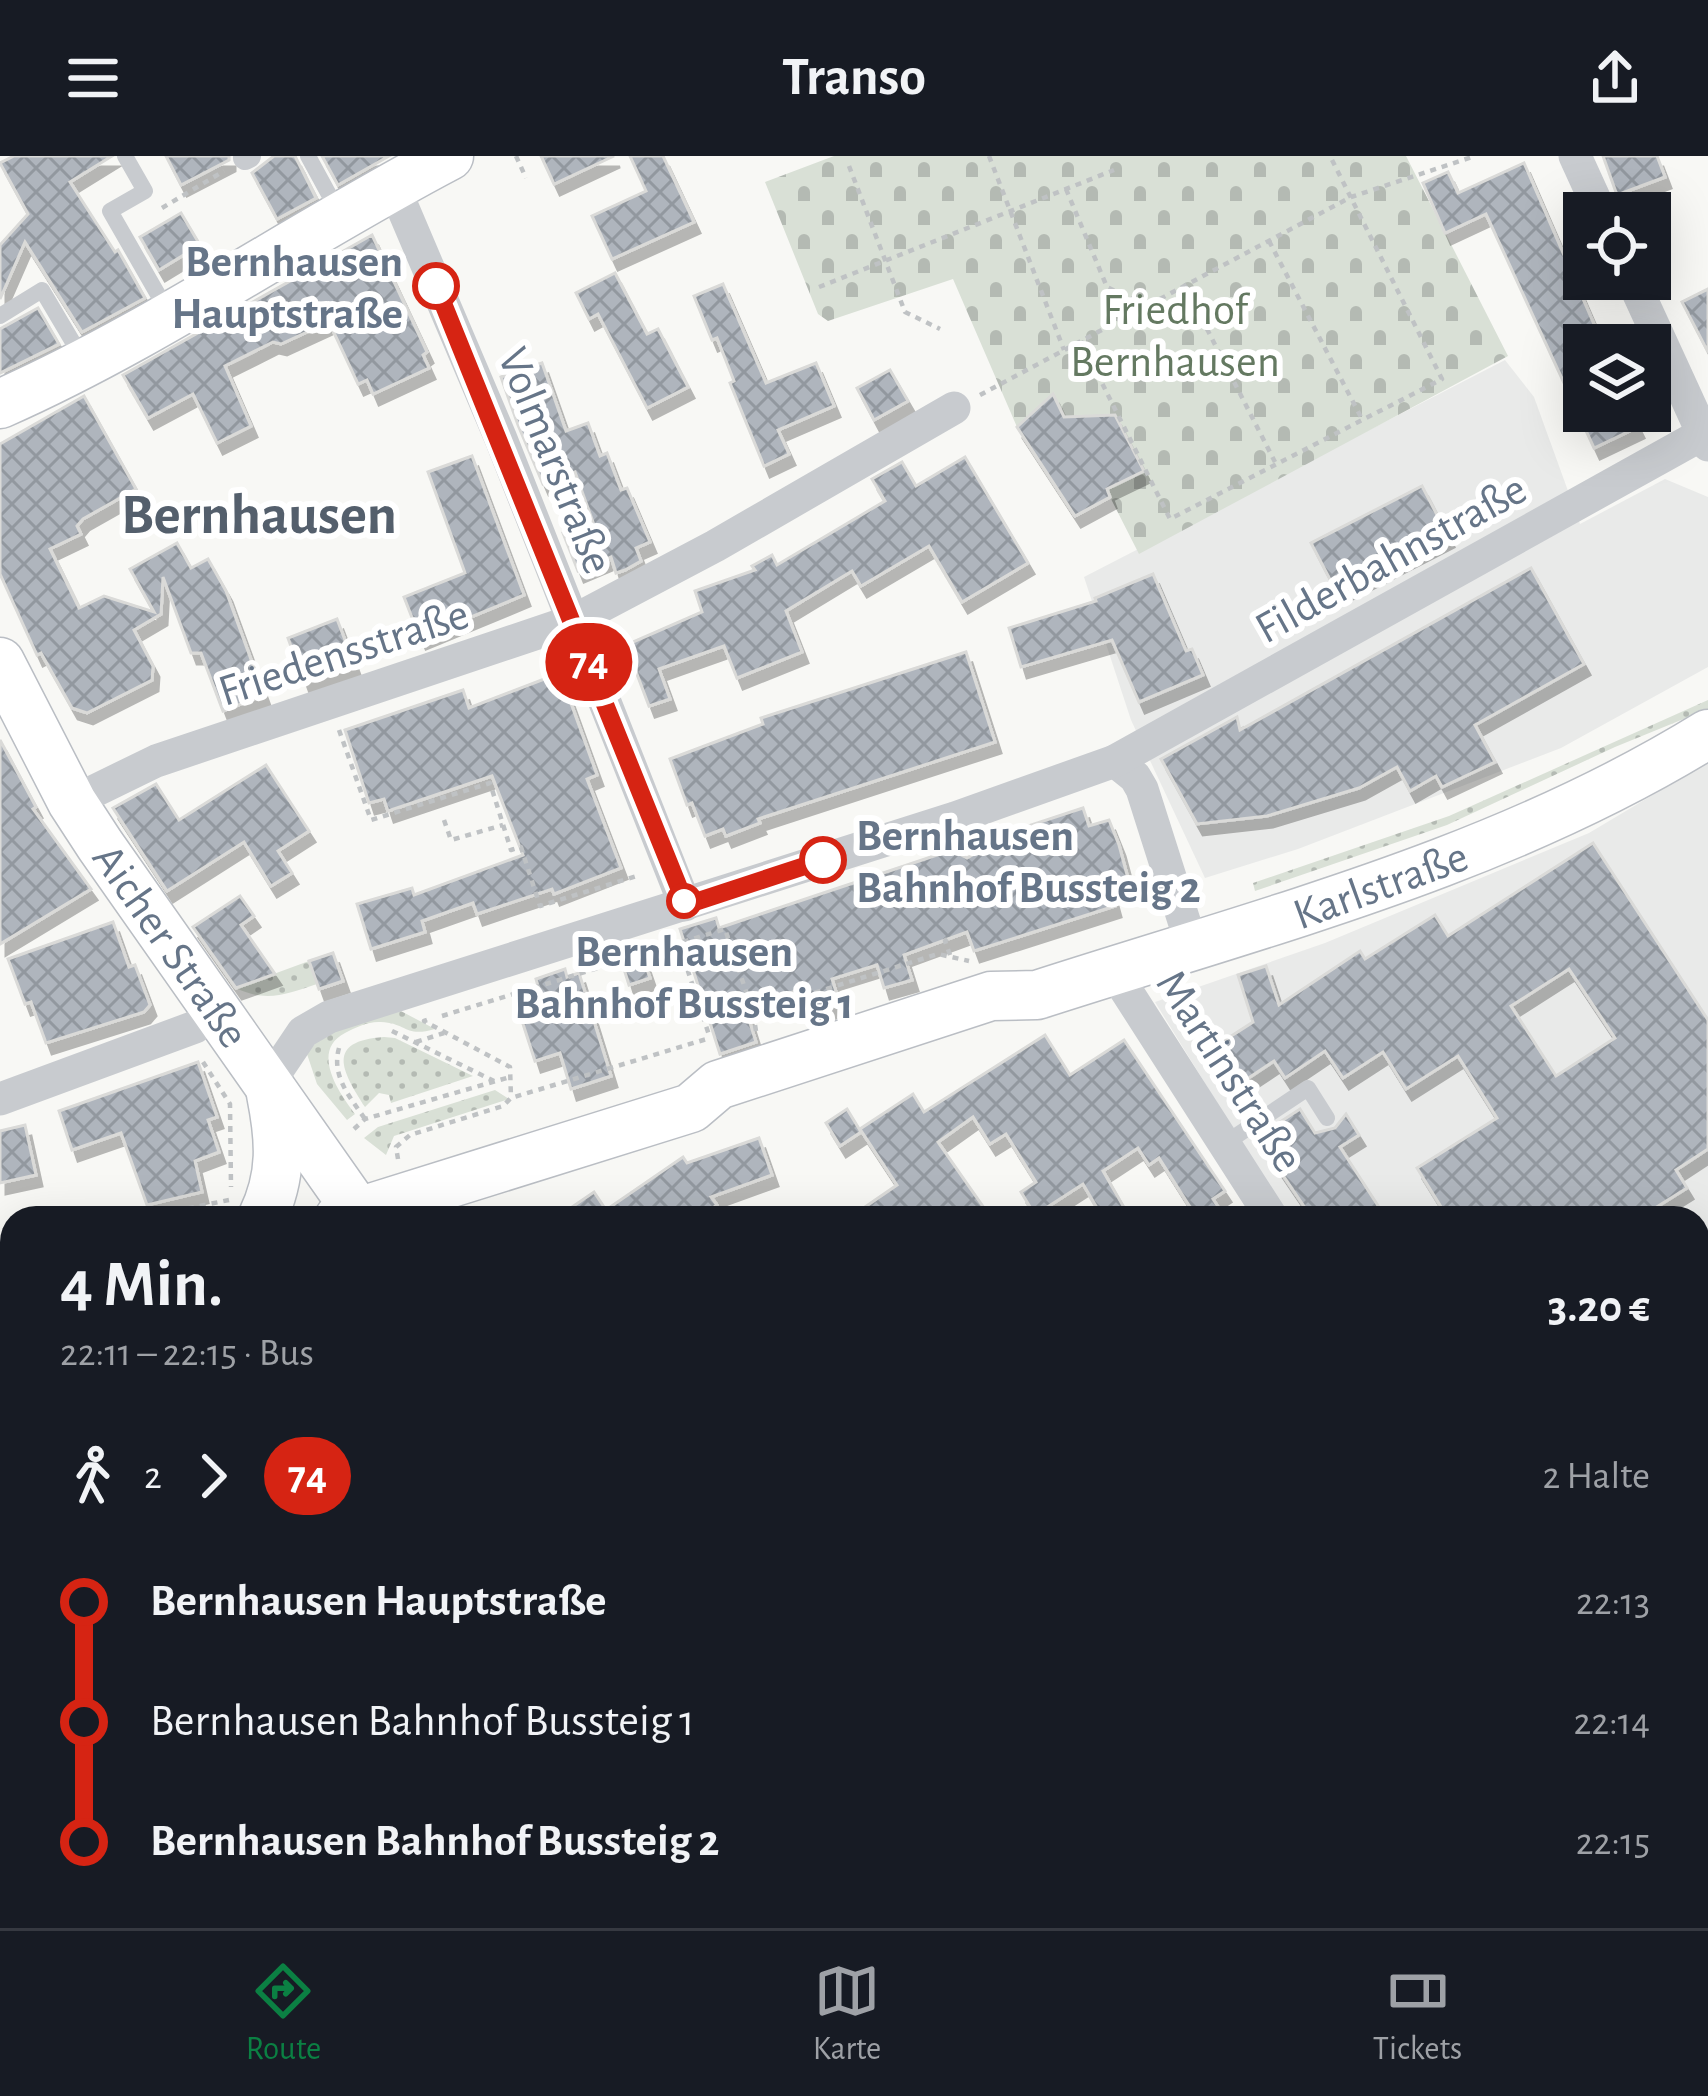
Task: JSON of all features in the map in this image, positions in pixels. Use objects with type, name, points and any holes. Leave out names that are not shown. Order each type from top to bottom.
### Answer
[{"type":"main road","points":[[0,404],[85,363],[339,214],[449,156]]},
{"type":"main road","name":"Aicher Straße","points":[[0,662],[72,802],[218,1009],[347,1206]]},
{"type":"main road","name":"Karlstraße","points":[[383,1206],[691,1108],[718,1085],[826,1065],[925,1032],[992,996],[1037,995],[1335,903],[1467,854],[1639,774],[1708,734]]},
{"type":"main road","points":[[252,1206],[274,1191],[280,1158],[268,1084]]},
{"type":"street","points":[[1575,156],[1591,192]]},
{"type":"street","name":"Volmarstraße","points":[[393,185],[686,905]]},
{"type":"street","points":[[1642,300],[1706,436]]},
{"type":"street","name":"Friedensstraße","points":[[72,802],[156,761],[573,621],[715,546],[967,401]]},
{"type":"street","name":"Filderbahnstraße","points":[[268,1084],[303,1032],[329,1017],[686,905],[960,832],[1115,761],[1706,436]]},
{"type":"street","points":[[1115,761],[1142,789],[1192,946]]},
{"type":"street","name":"Martinstraße","points":[[1113,970],[1264,1206]]},
{"type":"street","points":[[0,1099],[195,1027],[218,1009]]},
{"type":"lane","points":[[125,156],[145,191],[110,211],[169,314]]},
{"type":"lane","points":[[308,156],[339,214]]},
{"type":"lane","points":[[0,316],[42,290],[85,363]]},
{"type":"lane","points":[[1224,1144],[1308,1088],[1327,1118]]},
{"type":"path","points":[[517,156],[526,178]]},
{"type":"path","points":[[989,156],[1064,350]]},
{"type":"path","points":[[1081,341],[1170,519],[1442,379],[1330,156]]},
{"type":"path","points":[[967,401],[1352,197],[1475,156]]},
{"type":"path","points":[[184,196],[247,157]]},
{"type":"path","points":[[849,166],[905,312],[940,328]]},
{"type":"path","points":[[819,287],[1114,170]]},
{"type":"path","points":[[1066,189],[1107,287],[1146,306]]},
{"type":"path","points":[[1269,241],[1363,421]]},
{"type":"path","points":[[1185,286],[1276,465]]},
{"type":"path","points":[[329,703],[371,820],[490,783],[511,850],[521,847],[540,906],[640,874]]},
{"type":"path","points":[[444,820],[451,840],[503,825]]},
{"type":"path","points":[[511,1098],[510,1067],[424,1021],[724,929],[758,1030],[742,1036]]},
{"type":"path","points":[[950,957],[945,941],[952,935]]},
{"type":"path","points":[[410,1197],[396,1147],[400,1140],[503,1106],[511,1098],[711,1042],[680,945]]},
{"type":"path","points":[[753,1012],[938,954],[975,962]]},
{"type":"path","points":[[373,1028],[394,1031],[494,1081]]},
{"type":"path","points":[[416,1042],[444,1033]]},
{"type":"path","points":[[352,1036],[339,1049],[338,1072],[365,1119]]},
{"type":"path","points":[[354,1129],[365,1119],[510,1076]]},
{"type":"shaded area","points":[[1505,360],[1534,397],[1580,524],[1665,479],[1708,497],[1708,667],[1561,748],[1298,849],[1205,878],[1131,720],[1084,577]]},
{"type":"shaded area","points":[[1708,762],[1708,1206],[1281,1206],[1155,1002],[1325,943],[1589,833]]},
{"type":"green space","name":"Friedhof Bernhausen","points":[[834,156],[1406,156],[1508,356],[1139,554],[1110,497],[1075,516],[1017,427],[953,279],[828,321],[818,314],[765,182]]},
{"type":"green space","points":[[1708,700],[1708,709],[1447,825],[1255,891],[1253,883],[1449,816]]},
{"type":"green space","points":[[309,961],[317,984],[267,996],[236,988]]},
{"type":"green space","points":[[397,1009],[435,1029],[418,1032],[372,1022],[345,1033],[330,1050],[331,1072],[355,1114],[347,1120],[317,1084],[307,1054],[322,1034]]},
{"type":"green space","points":[[384,1037],[473,1076],[391,1103],[389,1095],[379,1093],[365,1107],[345,1070],[346,1051],[365,1040]]},
{"type":"green space","points":[[495,1090],[509,1099],[394,1136],[386,1155],[364,1138],[378,1127]]},
{"type":"building","points":[[14,156],[112,156],[70,182],[145,298],[82,332],[25,242],[0,299],[0,245],[28,214],[0,163]]},
{"type":"building","points":[[166,156],[229,156],[229,160],[181,185]]},
{"type":"building","points":[[274,156],[295,156],[316,198],[277,219],[252,173]]},
{"type":"building","points":[[322,156],[389,156],[338,185]]},
{"type":"building","points":[[541,156],[614,156],[554,184]]},
{"type":"building","points":[[630,156],[663,156],[694,222],[612,259],[592,216],[646,191]]},
{"type":"building","points":[[1603,156],[1657,156],[1665,177],[1616,192]]},
{"type":"building","points":[[1524,163],[1563,253],[1563,300],[1583,300],[1594,324],[1563,324],[1563,381],[1486,214],[1445,233],[1423,183],[1448,172],[1458,193]]},
{"type":"building","points":[[181,213],[200,245],[159,270],[140,237]]},
{"type":"building","points":[[372,235],[427,352],[423,355],[429,368],[373,394],[367,380],[358,384],[329,322],[225,366],[251,426],[217,443],[193,394],[148,418],[123,375]]},
{"type":"building","points":[[615,273],[647,334],[658,329],[688,387],[647,408],[598,314],[589,319],[576,293]]},
{"type":"building","points":[[723,284],[766,383],[816,363],[834,406],[778,430],[789,454],[764,466],[717,338],[712,340],[694,296]]},
{"type":"building","points":[[1708,289],[1708,352],[1682,302]]},
{"type":"building","points":[[38,308],[59,344],[0,373],[0,329]]},
{"type":"building","points":[[542,363],[566,431],[588,423],[600,456],[607,453],[650,542],[636,548],[641,561],[625,570],[616,573],[611,557],[578,571],[563,533],[593,522],[575,472],[543,484],[518,425],[501,377]]},
{"type":"building","points":[[890,370],[908,401],[874,420],[857,388]]},
{"type":"building","points":[[1053,394],[1064,417],[1115,415],[1144,471],[1107,489],[1110,497],[1075,516],[1017,427]]},
{"type":"building","points":[[84,396],[136,489],[83,519],[77,526],[81,534],[50,549],[79,608],[104,596],[154,612],[130,569],[177,543],[191,568],[208,559],[226,591],[264,695],[223,711],[201,653],[191,653],[163,577],[161,614],[134,630],[153,666],[152,680],[87,713],[72,708],[41,653],[37,655],[0,574],[0,444]]},
{"type":"building","points":[[1587,432],[1628,432],[1594,448]]},
{"type":"building","points":[[472,456],[524,595],[420,638],[404,597],[465,573],[428,472]]},
{"type":"building","points":[[965,457],[1028,563],[962,602],[929,546],[861,586],[852,571],[786,611],[802,652],[737,678],[724,646],[659,669],[670,699],[649,706],[626,645],[702,612],[695,591],[755,570],[752,566],[772,555],[777,565],[885,501],[872,479],[902,462],[916,486]]},
{"type":"building","points":[[1422,486],[1448,536],[1337,593],[1311,543]]},
{"type":"building","points":[[1531,568],[1584,664],[1475,725],[1495,762],[1442,787],[1436,776],[1410,791],[1397,767],[1359,788],[1267,816],[1197,824],[1161,759],[1237,717],[1240,730]]},
{"type":"building","points":[[1153,574],[1186,651],[1192,649],[1203,675],[1139,702],[1112,640],[1021,667],[1009,628],[1096,601]]},
{"type":"building","points":[[337,619],[354,664],[304,682],[288,638]]},
{"type":"building","points":[[966,652],[995,742],[758,819],[760,823],[726,836],[723,829],[705,836],[670,759],[763,724],[761,718]]},
{"type":"building","points":[[560,673],[597,775],[587,779],[621,868],[554,894],[552,889],[477,914],[473,903],[422,921],[425,932],[371,949],[357,904],[412,888],[414,895],[523,855],[492,776],[388,811],[384,799],[369,803],[345,730],[463,690],[469,708]]},
{"type":"building","points":[[0,740],[33,809],[91,889],[0,944]]},
{"type":"building","points":[[266,765],[309,831],[278,851],[292,873],[271,886],[244,842],[167,891],[113,808],[156,784],[179,820]]},
{"type":"building","points":[[1083,808],[1089,826],[1109,820],[1119,845],[1129,882],[1110,888],[1115,906],[974,951],[967,932],[904,955],[912,980],[884,988],[877,965],[832,979],[840,1004],[810,1013],[802,989],[745,1007],[756,1042],[720,1054],[680,929],[716,918],[719,928],[952,850],[967,858],[974,854],[976,843]]},
{"type":"building","points":[[1593,843],[1708,1020],[1708,1149],[1676,1170],[1687,1188],[1658,1206],[1441,1206],[1417,1168],[1497,1118],[1458,1056],[1406,1089],[1383,1052],[1343,1078],[1325,1051],[1285,1078],[1274,1061],[1229,1091],[1205,1053],[1253,1022],[1238,975],[1266,966],[1279,1005],[1360,951],[1365,959],[1435,915],[1448,936]],"holes":[[[1569,969],[1615,1038],[1556,1076],[1511,1006]]]},
{"type":"building","points":[[240,896],[254,916],[241,925],[275,974],[236,988],[193,927]]},
{"type":"building","points":[[113,922],[129,967],[135,965],[150,1005],[144,1012],[46,1043],[8,959]]},
{"type":"building","points":[[639,946],[650,978],[629,985],[619,953]]},
{"type":"building","points":[[333,953],[343,981],[319,989],[309,961]]},
{"type":"building","points":[[565,969],[567,977],[579,973],[611,1076],[571,1089],[560,1053],[535,1061],[513,993],[538,986],[536,979]]},
{"type":"building","points":[[1045,1035],[1070,1075],[1124,1040],[1225,1191],[1213,1199],[1217,1206],[1189,1206],[1159,1158],[1149,1165],[1138,1148],[1103,1171],[1123,1206],[1096,1206],[1083,1184],[1049,1206],[1030,1206],[1021,1192],[1036,1182],[1006,1134],[990,1144],[973,1117],[938,1142],[983,1206],[866,1206],[897,1185],[860,1129],[913,1094],[924,1112]]},
{"type":"building","points":[[198,1062],[217,1117],[208,1120],[219,1152],[195,1161],[202,1192],[147,1205],[121,1133],[72,1150],[59,1111]]},
{"type":"building","points":[[847,1109],[861,1132],[840,1146],[826,1123]]},
{"type":"building","points":[[1300,1109],[1315,1133],[1335,1128],[1346,1114],[1359,1135],[1340,1147],[1378,1206],[1304,1206],[1257,1137]]},
{"type":"building","points":[[25,1125],[36,1175],[0,1183],[0,1131]]},
{"type":"building","points":[[759,1138],[772,1175],[711,1197],[716,1206],[612,1206],[683,1157],[687,1163]]},
{"type":"building","points":[[594,1192],[603,1206],[574,1206]]},
{"type":"bus line","name":"74","points":[[436,286],[686,905],[823,860]]},
{"type":"place","name":"Bernhausen Hauptstraße","points":[[436,286]]},
{"type":"place","name":"Bernhausen Bahnhof Bussteig 2","points":[[823,860]]},
{"type":"place","name":"Bernhausen Bahnhof Bussteig 1","points":[[684,901]]},
{"type":"district","name":"Bernhausen","points":[[259,513]]}]
